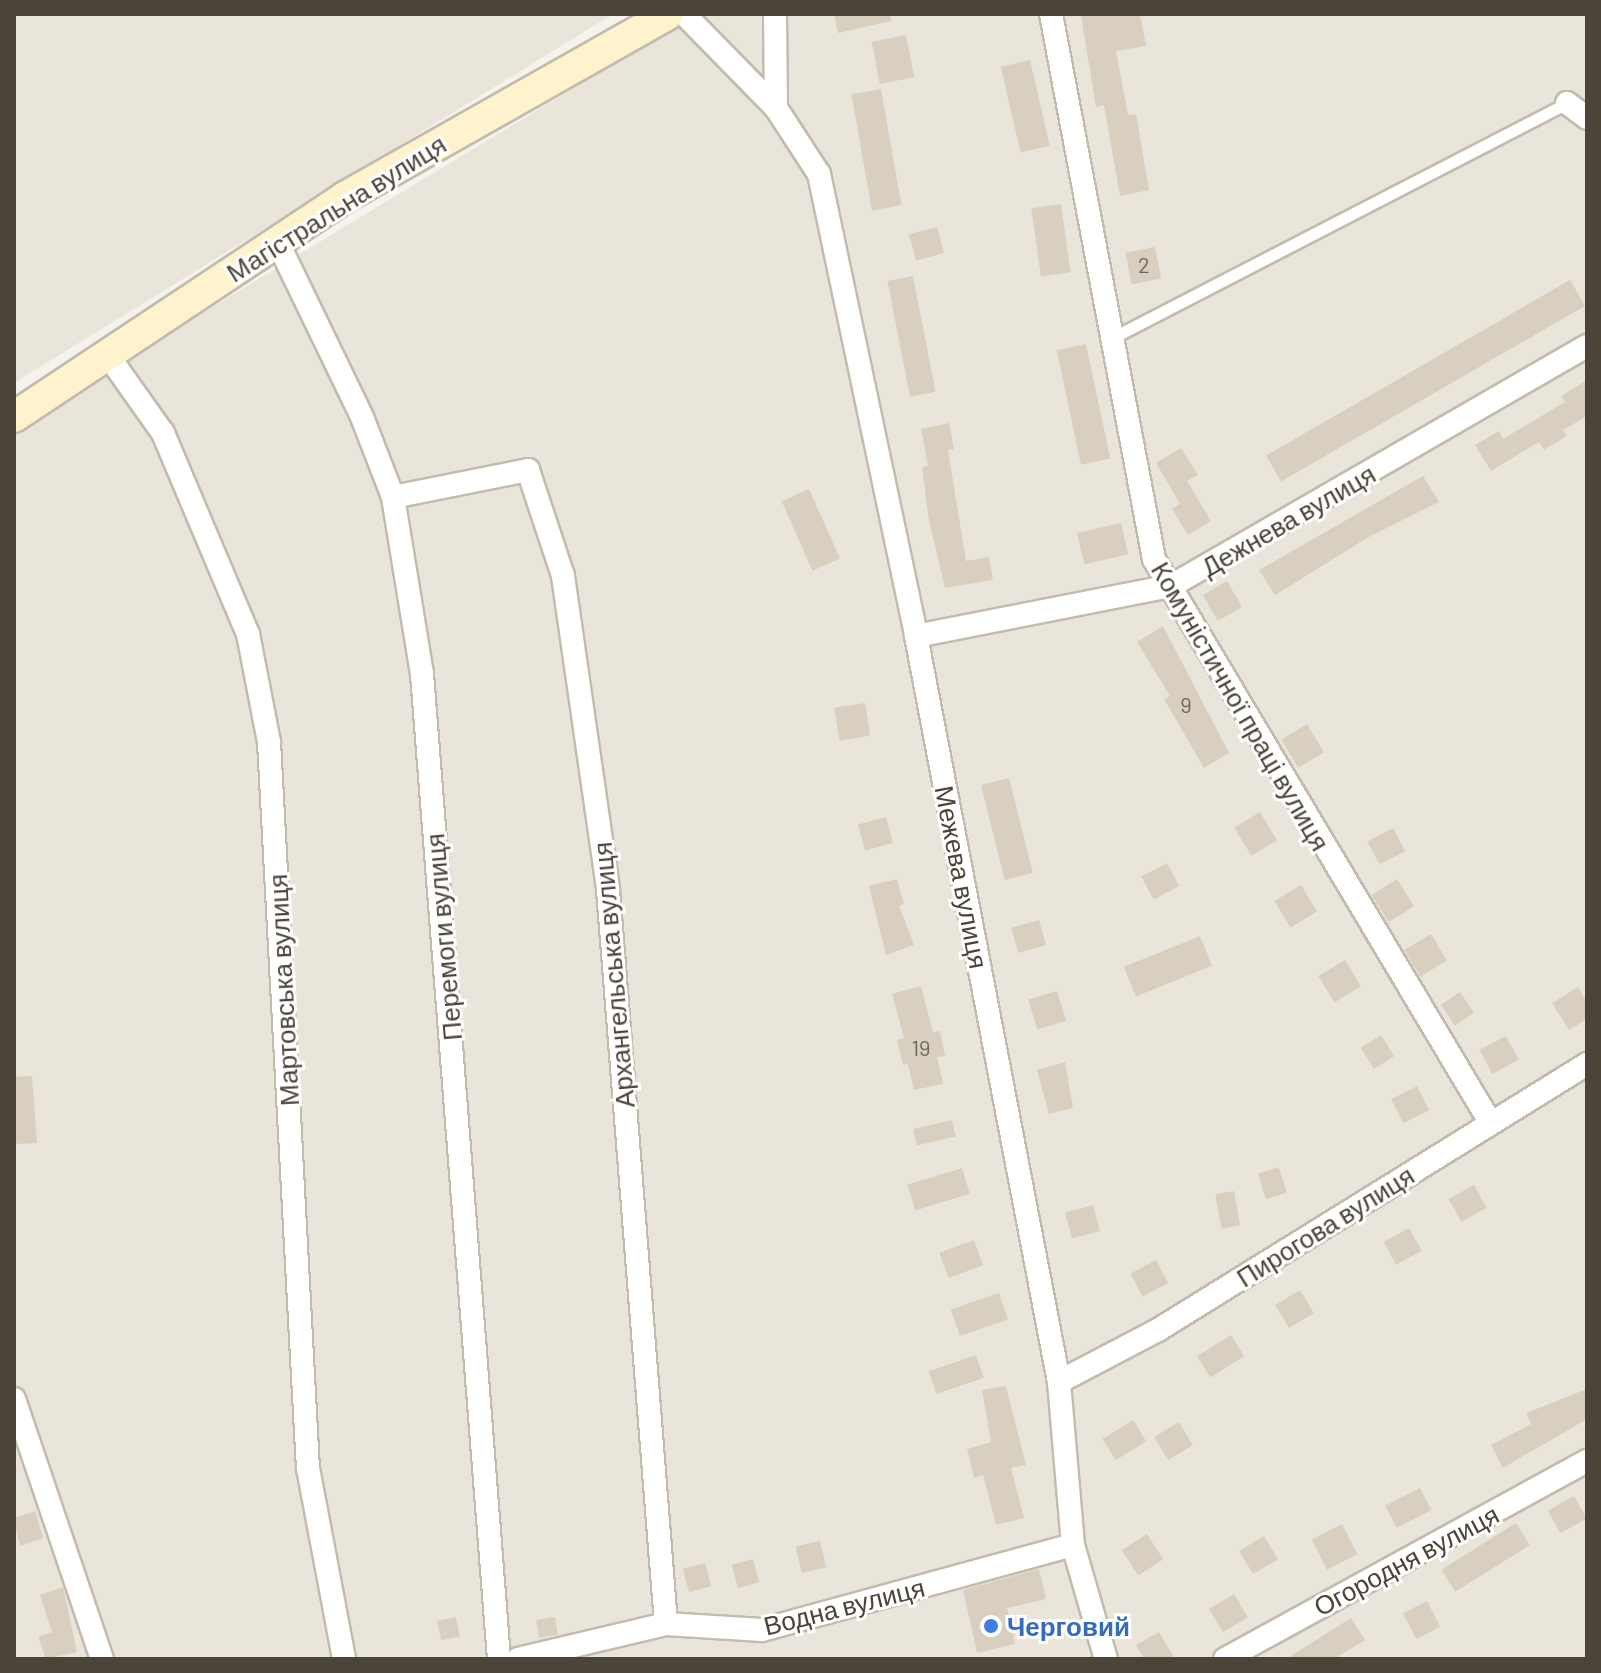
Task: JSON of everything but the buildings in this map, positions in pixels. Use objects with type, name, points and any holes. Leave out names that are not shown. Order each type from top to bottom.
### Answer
[{"type":"main road","name":"Магістральна вулиця","points":[[14,417],[345,197],[665,16]]},
{"type":"street","points":[[775,14],[776,108]]},
{"type":"street","name":"Комуністичної праці вулиця","points":[[1051,14],[1109,339],[1154,559],[1490,1122]]},
{"type":"street","name":"Межева вулиця","points":[[665,16],[776,108],[819,174],[916,636],[1059,1382],[1073,1545],[1106,1659]]},
{"type":"street","points":[[1567,103],[1587,118]]},
{"type":"street","name":"Перемоги вулиця","points":[[277,241],[362,417],[393,497],[422,674],[499,1659]]},
{"type":"street","name":"Дежнева вулиця","points":[[916,636],[1171,586],[1587,346]]},
{"type":"street","name":"Мартовська вулиця","points":[[107,354],[163,433],[248,634],[269,742],[308,1468],[344,1659]]},
{"type":"street","name":"Архангельська вулиця","points":[[393,497],[528,470],[563,576],[608,890],[666,1624]]},
{"type":"street","name":"Пирогова вулиця","points":[[1059,1382],[1158,1330],[1587,1064]]},
{"type":"street","points":[[14,1399],[102,1659]]},
{"type":"street","name":"Огородня вулиця","points":[[1225,1659],[1587,1461]]},
{"type":"street","name":"Водна вулиця","points":[[518,1659],[666,1624],[762,1630],[1073,1545]]},
{"type":"lane","points":[[1109,339],[1567,103]]},
{"type":"shaded area","points":[[14,14],[613,14],[14,383]]},
{"type":"shaded area","points":[[696,14],[1587,14],[1587,1659],[14,1659],[14,427]]},
{"type":"place","name":"Черговий","points":[[991,1626]]}]
